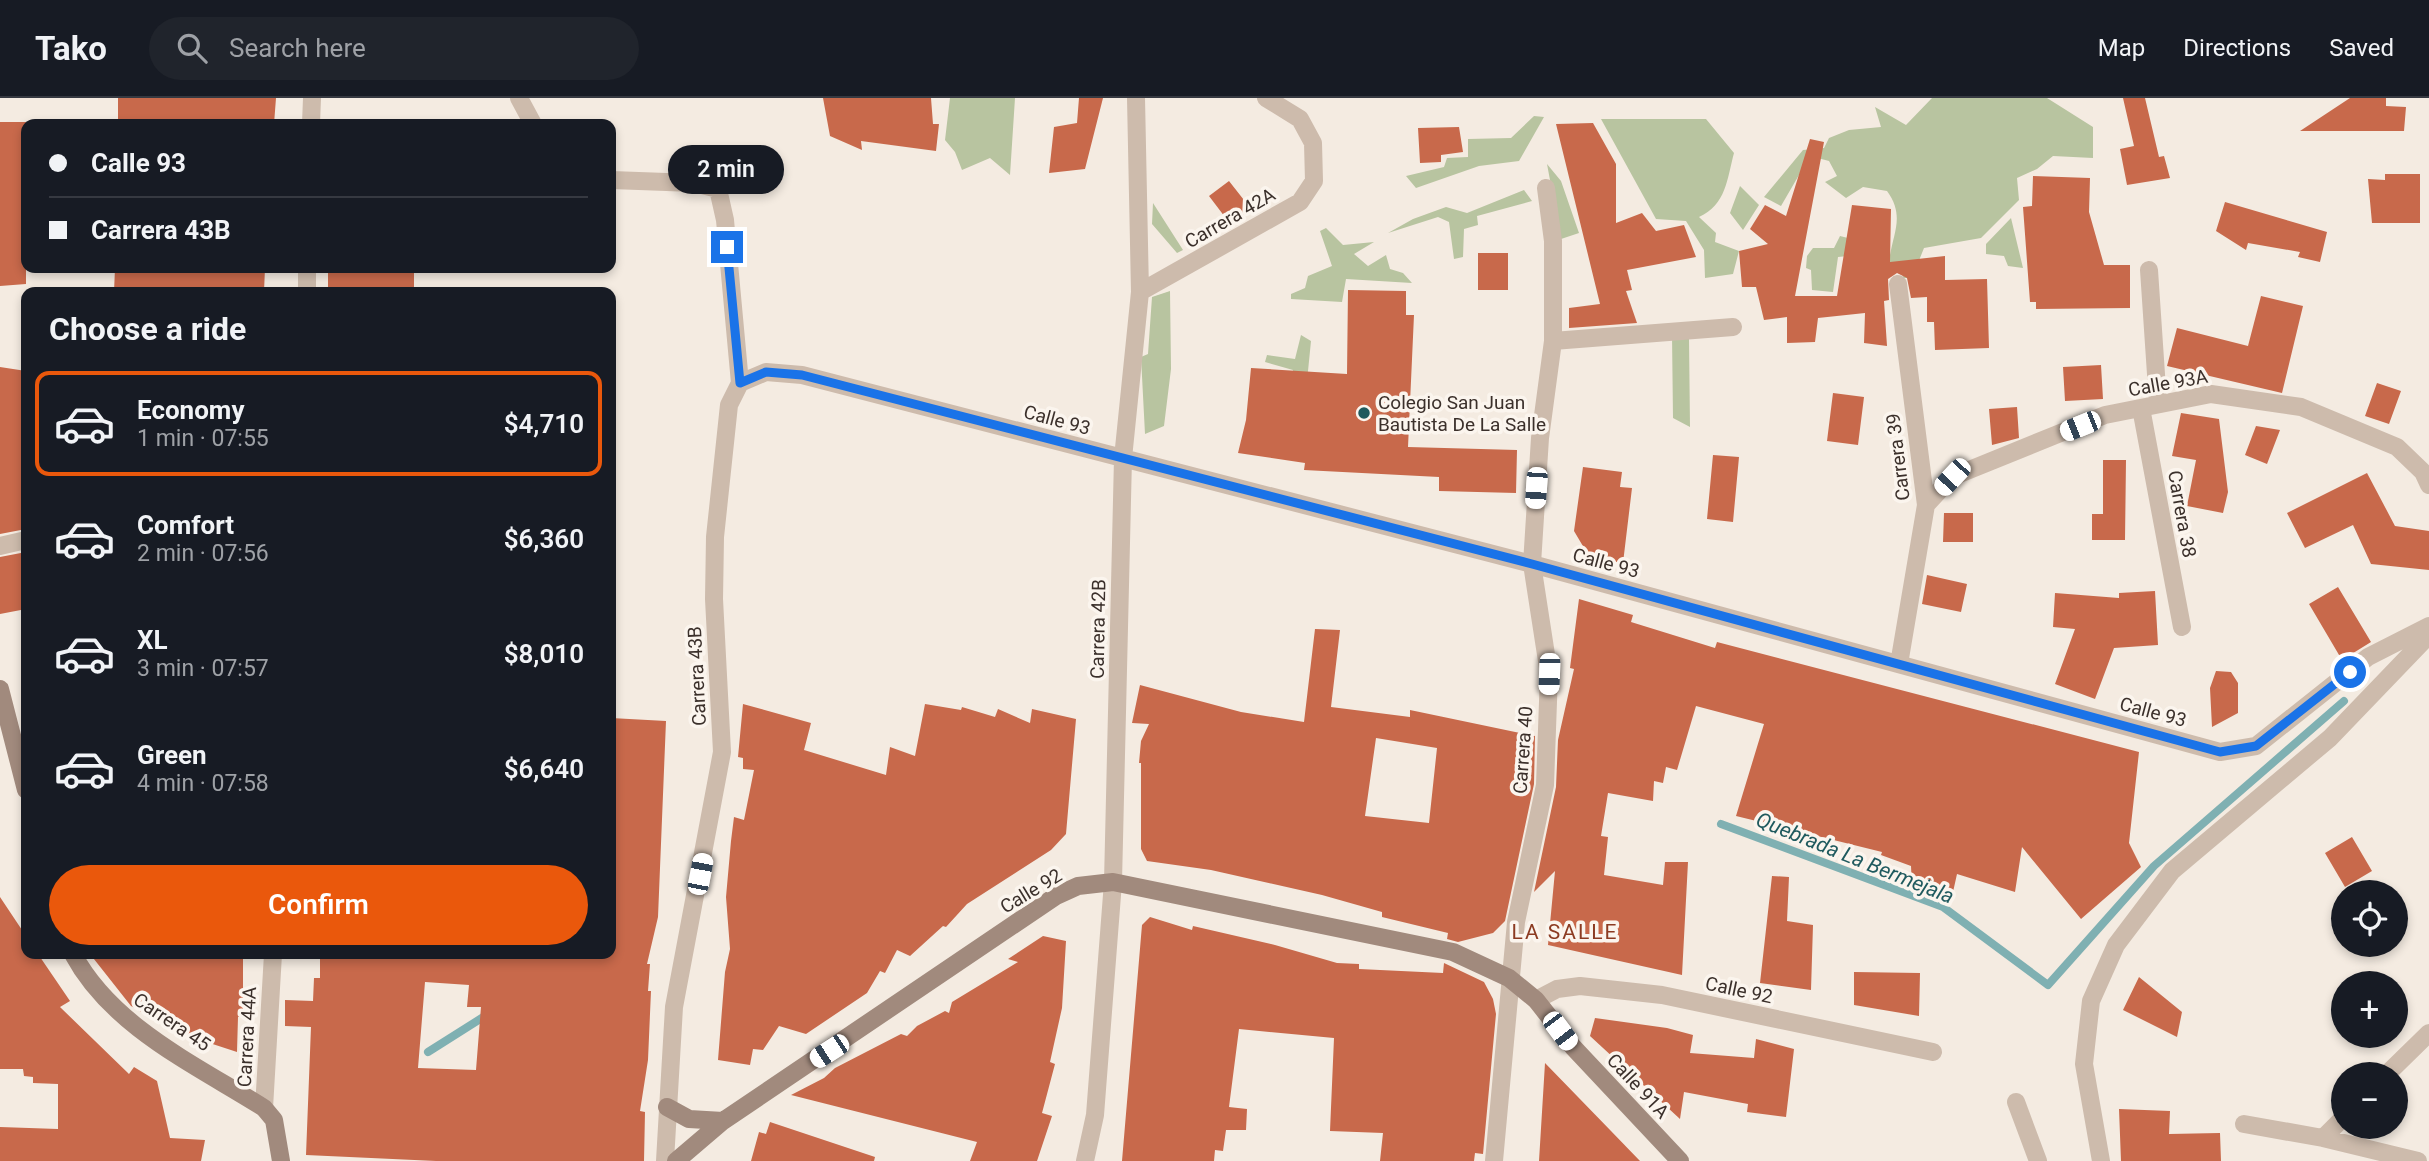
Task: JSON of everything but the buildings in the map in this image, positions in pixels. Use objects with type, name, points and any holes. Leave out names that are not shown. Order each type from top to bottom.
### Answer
[{"type":"street","points":[[311,119],[312,98]]},
{"type":"street","points":[[519,98],[530,119]]},
{"type":"street","name":"Carrera 42B","points":[[1085,1161],[1095,1115],[1113,882],[1124,458],[1140,292],[1136,98]]},
{"type":"street","name":"Carrera 42A","points":[[1140,292],[1300,202],[1314,181],[1313,143],[1300,119],[1266,98]]},
{"type":"street","name":"Carrera 43B","points":[[616,180],[694,183],[718,189],[725,220],[740,383],[729,405],[716,537],[714,599],[722,752],[674,1007],[665,1161]]},
{"type":"street","name":"Carrera 40","points":[[1494,1161],[1516,922],[1545,785],[1549,674],[1532,564],[1540,438],[1553,341],[1553,241],[1546,188]]},
{"type":"street","name":"Carrera 38","points":[[2149,270],[2150,406],[2182,627]]},
{"type":"street","name":"Carrera 39","points":[[1898,284],[1926,505],[1899,664]]},
{"type":"street","points":[[1553,341],[1733,327]]},
{"type":"street","name":"Calle 93","points":[[740,383],[766,372],[802,375],[1532,564],[2220,752],[2256,746],[2368,657],[2429,626]]},
{"type":"street","name":"Calle 93A","points":[[1926,505],[1952,477],[2105,415],[2211,394],[2301,407],[2397,447],[2426,479]]},
{"type":"street","points":[[0,546],[21,541]]},
{"type":"street","points":[[2101,1161],[2084,1064],[2091,1002],[2116,945],[2172,871],[2330,738],[2429,635]]},
{"type":"street","points":[[0,689],[21,771]]},
{"type":"street","name":"Calle 92","points":[[676,1161],[723,1121],[1056,896],[1078,886],[1113,882],[1453,952],[1509,978]]},
{"type":"street","name":"Carrera 45","points":[[76,959],[99,993],[129,1022],[264,1108]]},
{"type":"street","name":"Carrera 44A","points":[[273,959],[264,1108],[274,1120],[281,1161]]},
{"type":"street","name":"Calle 91A","points":[[1509,978],[1536,1000],[1573,1047],[1680,1161]]},
{"type":"street","name":"Calle 92","points":[[1536,1000],[1557,989],[1580,986],[1662,996],[1933,1052]]},
{"type":"street","points":[[2399,1062],[2429,1033]]},
{"type":"street","points":[[2016,1102],[2038,1161]]},
{"type":"street","points":[[667,1107],[689,1119],[723,1121]]},
{"type":"street","points":[[2244,1124],[2323,1138],[2418,1161]]},
{"type":"street","points":[[2323,1138],[2331,1130]]},
{"type":"green space","points":[[950,98],[1015,98],[1010,175],[990,158],[962,170],[955,152],[945,140]]},
{"type":"green space","points":[[1932,98],[2047,98],[2093,127],[2093,158],[2053,156],[2037,169],[2017,178],[2019,200],[1981,238],[1924,248],[1912,278],[1903,278],[1901,262],[1889,262],[1897,218],[1893,200],[1887,191],[1863,187],[1846,198],[1825,182],[1837,176],[1829,161],[1810,156],[1781,206],[1764,197],[1803,150],[1824,148],[1829,138],[1849,130],[1881,127],[1875,107],[1906,125]]},
{"type":"green space","points":[[1534,116],[1544,117],[1519,161],[1479,166],[1416,188],[1406,176],[1444,167],[1447,158],[1468,157],[1468,139],[1511,138]]},
{"type":"green space","points":[[1601,119],[1706,119],[1734,153],[1720,198],[1715,206],[1699,217],[1716,233],[1715,242],[1739,251],[1733,274],[1705,278],[1704,250],[1686,221],[1656,219]]},
{"type":"green space","points":[[1547,164],[1561,181],[1579,233],[1561,239]]},
{"type":"green space","points":[[1740,186],[1759,205],[1743,230],[1730,213]]},
{"type":"green space","points":[[1524,190],[1532,201],[1477,216],[1478,225],[1464,229],[1463,257],[1454,259],[1449,222],[1438,217],[1388,233],[1413,219],[1446,207],[1467,213]]},
{"type":"green space","points":[[1153,203],[1183,250],[1177,253],[1152,224]]},
{"type":"green space","points":[[2011,218],[2023,268],[2008,266],[2004,256],[1986,254],[1986,244]]},
{"type":"green space","points":[[1326,228],[1343,245],[1374,242],[1354,254],[1368,266],[1386,255],[1390,269],[1403,273],[1412,283],[1346,279],[1342,302],[1291,299],[1291,294],[1305,288],[1308,276],[1332,266],[1320,231]]},
{"type":"green space","points":[[1840,236],[1852,239],[1848,256],[1838,257],[1833,292],[1812,290],[1811,270],[1806,268],[1807,256],[1813,248],[1834,248]]},
{"type":"green space","points":[[1170,291],[1171,369],[1164,426],[1145,434],[1141,357],[1148,354],[1152,297]]},
{"type":"green space","points":[[1301,335],[1311,341],[1300,451],[1277,445],[1293,370],[1265,362],[1267,355],[1295,359]]},
{"type":"green space","points":[[1672,335],[1689,339],[1690,427],[1673,418]]},
{"type":"waterway","name":"Quebrada La Bermejala","points":[[1721,824],[1943,907],[2048,985],[2154,866],[2344,701]]},
{"type":"waterway","name":"Quebrada La Bermejala","points":[[428,1052],[488,1014]]},
{"type":"place","name":"Colegio San Juan Bautista De La Salle","points":[[1364,413]]},
{"type":"district","name":"LA SALLE","points":[[1565,932]]},
{"type":"route","points":[[727,247],[740,383],[766,372],[802,375],[1410,535],[1532,564],[2220,752],[2256,746],[2350,672]]}]
